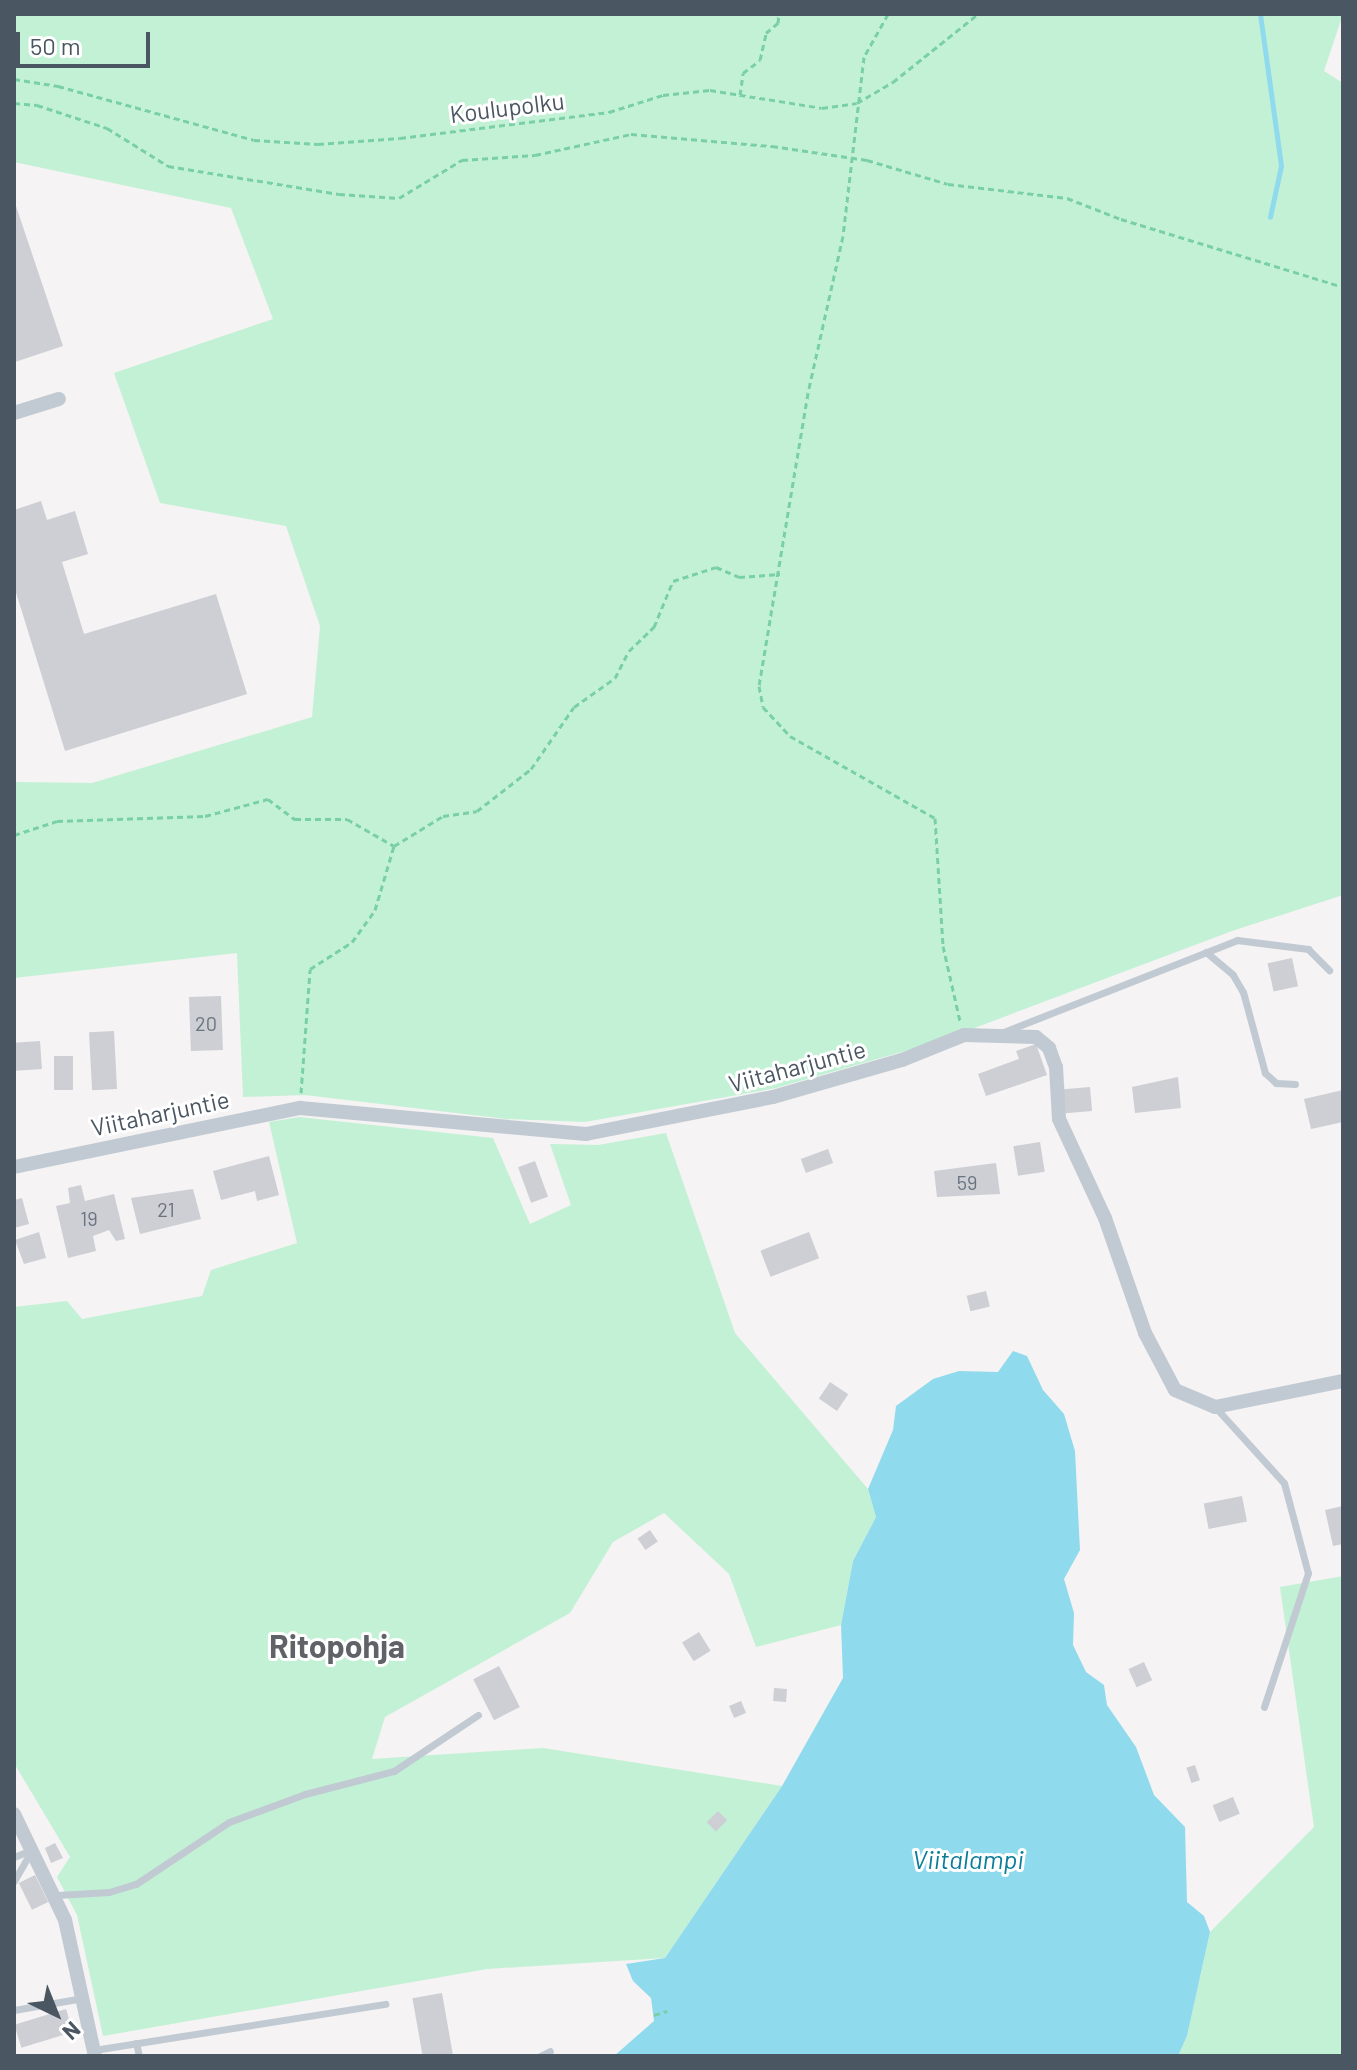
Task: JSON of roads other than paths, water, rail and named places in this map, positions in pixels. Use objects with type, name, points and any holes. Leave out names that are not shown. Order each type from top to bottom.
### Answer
[{"type":"street","points":[[14,413],[59,399]]},
{"type":"street","name":"Viitaharjuntie","points":[[14,1167],[300,1108],[586,1134],[773,1097],[902,1060],[964,1035],[999,1033],[1036,1037],[1049,1048],[1056,1067],[1059,1119],[1105,1218],[1152,1347],[1175,1390],[1215,1407]]},
{"type":"street","points":[[1215,1407],[1343,1381]]},
{"type":"street","points":[[14,1814],[57,1895],[85,1998],[94,2053]]},
{"type":"lane","points":[[999,1033],[1237,940],[1308,949],[1329,970]]},
{"type":"lane","points":[[1206,952],[1233,975],[1243,992],[1265,1073],[1276,1083],[1295,1084]]},
{"type":"lane","points":[[1215,1407],[1284,1483],[1308,1573],[1264,1707]]},
{"type":"lane","points":[[57,1895],[109,1892],[136,1884],[229,1822],[305,1794],[394,1771],[478,1715]]},
{"type":"lane","points":[[14,1857],[33,1849]]},
{"type":"lane","points":[[14,1881],[33,1849]]},
{"type":"lane","points":[[14,2010],[85,1998]]},
{"type":"lane","points":[[94,2053],[136,2043],[385,2004]]},
{"type":"lane","points":[[136,2043],[139,2056]]},
{"type":"lane","points":[[540,2056],[550,2051]]},
{"type":"water","name":"Viitalampi","points":[[1013,1351],[1027,1356],[1043,1390],[1064,1414],[1075,1451],[1080,1550],[1064,1579],[1074,1613],[1073,1645],[1086,1672],[1104,1685],[1107,1705],[1136,1747],[1154,1795],[1185,1827],[1187,1902],[1204,1916],[1210,1932],[1187,2036],[1178,2056],[614,2056],[654,2021],[651,1998],[633,1981],[626,1964],[665,1958],[782,1786],[843,1678],[841,1625],[853,1561],[876,1517],[868,1489],[893,1430],[896,1406],[933,1379],[959,1371],[998,1372]]},
{"type":"waterway","points":[[1260,14],[1281,166],[1270,217]]},
{"type":"district","name":"Ritopohja","points":[[337,1645]]}]
